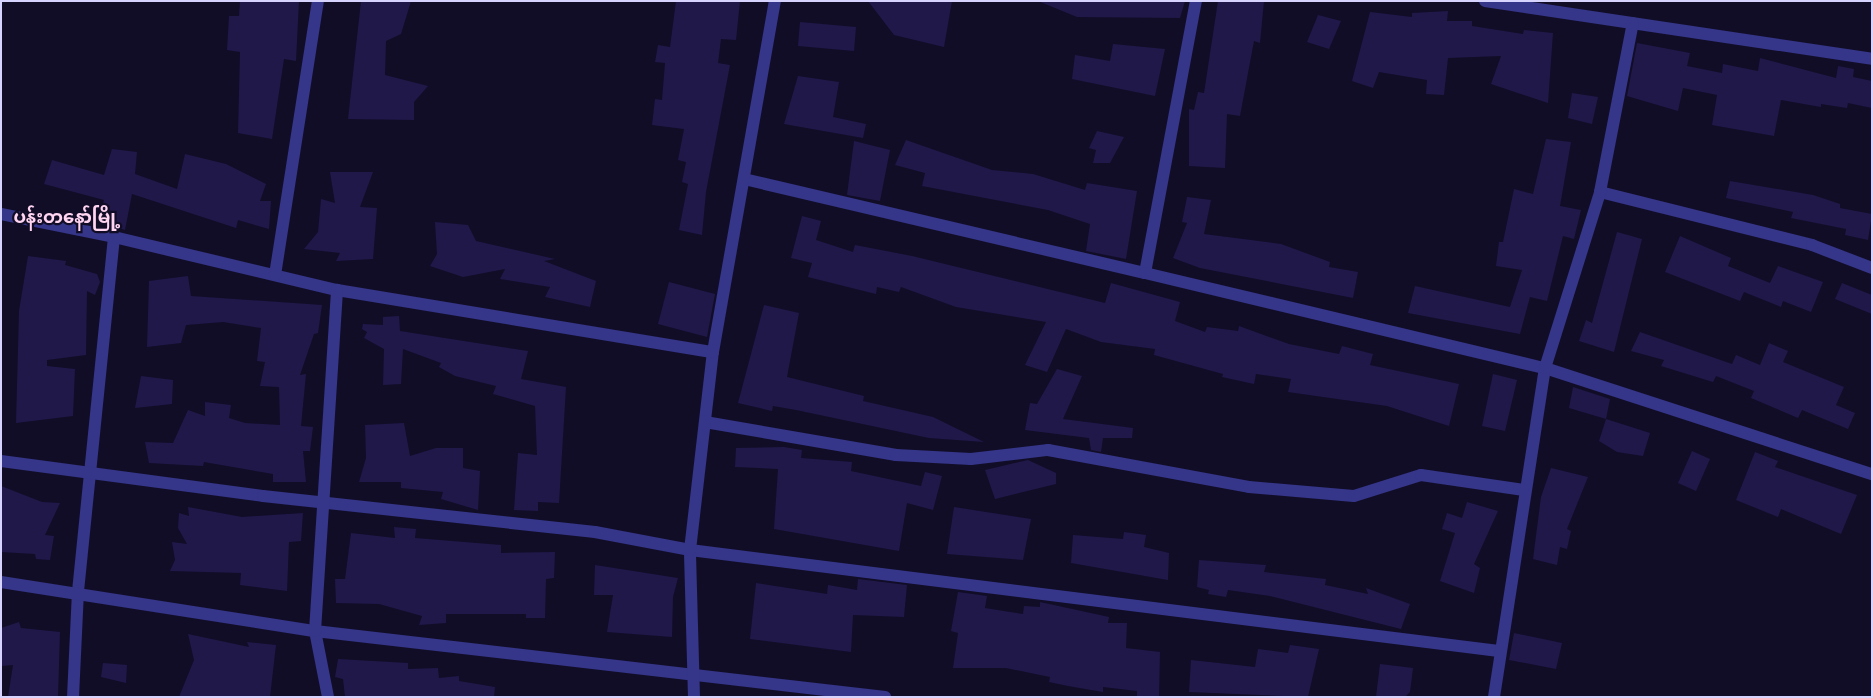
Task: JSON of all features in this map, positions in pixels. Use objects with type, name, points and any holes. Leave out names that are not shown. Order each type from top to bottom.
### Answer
[{"type":"street","points":[[275,275],[318,1]]},
{"type":"street","points":[[694,697],[690,676],[690,550],[713,352],[775,1]]},
{"type":"street","points":[[1145,273],[1196,1]]},
{"type":"street","points":[[1486,1],[1872,59]]},
{"type":"street","points":[[1494,697],[1499,651],[1545,368],[1600,192],[1633,24]]},
{"type":"street","points":[[744,179],[1545,368],[1872,474]]},
{"type":"street","points":[[1600,192],[1812,245],[1872,268]]},
{"type":"street","points":[[1,214],[114,237],[337,290],[713,352]]},
{"type":"street","points":[[73,697],[78,591],[92,473],[114,237]]},
{"type":"street","points":[[328,697],[315,631],[337,290]]},
{"type":"street","points":[[705,422],[896,454],[971,459],[1048,450],[1249,486],[1354,496],[1421,475],[1524,490]]},
{"type":"street","points":[[1,461],[323,501],[595,532],[690,550],[1499,651]]},
{"type":"street","points":[[1,582],[78,591],[315,631],[690,676],[885,697]]},
{"type":"building","points":[[240,1],[299,1],[296,61],[284,59],[272,139],[238,133],[240,52],[227,50],[229,16],[239,16]]},
{"type":"building","points":[[361,1],[411,1],[401,34],[386,41],[385,75],[428,86],[414,102],[414,120],[348,119]]},
{"type":"building","points":[[676,1],[740,1],[736,40],[721,39],[718,63],[730,65],[706,192],[702,235],[679,230],[688,184],[682,182],[686,162],[678,160],[684,129],[652,125],[655,99],[662,100],[665,63],[655,62],[658,45],[670,47]]},
{"type":"building","points":[[868,1],[952,1],[944,47],[894,35]]},
{"type":"building","points":[[1038,1],[1185,1],[1180,18],[1077,17]]},
{"type":"building","points":[[1218,1],[1264,1],[1260,43],[1254,41],[1240,116],[1227,114],[1225,168],[1189,166],[1189,109],[1194,110],[1198,92],[1204,93]]},
{"type":"building","points":[[1448,11],[1447,21],[1472,21],[1472,26],[1523,34],[1524,30],[1553,33],[1548,103],[1491,84],[1501,56],[1448,58],[1444,95],[1426,94],[1427,80],[1379,72],[1373,88],[1352,81],[1370,12],[1412,17],[1412,13]]},
{"type":"building","points":[[1318,15],[1341,21],[1329,49],[1307,42]]},
{"type":"building","points":[[800,22],[856,27],[854,51],[798,46]]},
{"type":"building","points":[[1637,43],[1690,53],[1687,66],[1722,73],[1723,64],[1758,71],[1760,58],[1836,78],[1838,66],[1854,69],[1853,77],[1872,81],[1872,108],[1848,103],[1847,108],[1821,104],[1821,107],[1781,100],[1774,136],[1712,125],[1717,95],[1683,88],[1678,111],[1627,96]]},
{"type":"building","points":[[1113,44],[1165,49],[1155,96],[1072,79],[1075,55],[1110,61]]},
{"type":"building","points":[[798,76],[839,82],[833,117],[866,124],[863,138],[784,124]]},
{"type":"building","points":[[1572,93],[1598,97],[1592,124],[1568,118]]},
{"type":"building","points":[[1097,131],[1124,137],[1110,163],[1093,163],[1096,150],[1089,148]]},
{"type":"building","points":[[1546,139],[1571,142],[1560,206],[1581,210],[1574,239],[1563,236],[1547,301],[1530,297],[1520,334],[1408,313],[1415,286],[1510,307],[1522,270],[1496,266],[1499,242],[1503,242],[1514,189],[1533,194]]},
{"type":"building","points":[[906,140],[992,170],[1033,174],[1085,190],[1087,183],[1137,191],[1126,259],[1086,251],[1090,224],[1048,210],[922,186],[925,173],[895,165]]},
{"type":"building","points":[[854,141],[890,150],[880,201],[847,195]]},
{"type":"building","points":[[112,149],[137,152],[135,174],[177,189],[185,154],[226,164],[266,184],[260,201],[271,201],[269,229],[238,220],[236,228],[132,194],[125,230],[98,221],[104,200],[44,184],[52,160],[104,175]]},
{"type":"building","points":[[330,172],[373,172],[360,207],[377,208],[373,259],[336,261],[340,253],[304,249],[318,232],[321,199],[335,203]]},
{"type":"building","points":[[1730,181],[1813,195],[1840,204],[1840,208],[1872,214],[1868,240],[1845,235],[1846,229],[1791,218],[1793,212],[1726,198]]},
{"type":"building","points":[[1187,197],[1211,200],[1204,234],[1281,244],[1330,262],[1329,267],[1358,272],[1353,298],[1200,268],[1173,258],[1187,223],[1182,222]]},
{"type":"building","points":[[802,216],[821,221],[816,240],[853,252],[855,245],[912,256],[1105,303],[1111,283],[1180,302],[1175,321],[1205,332],[1207,327],[1238,331],[1239,326],[1289,344],[1339,354],[1342,346],[1373,354],[1370,365],[1459,384],[1449,426],[1387,406],[1288,392],[1291,379],[1256,374],[1254,384],[1222,377],[1223,374],[1154,355],[1155,349],[1101,342],[1066,329],[1047,372],[1025,365],[1046,322],[956,307],[901,287],[899,292],[877,287],[876,294],[808,277],[812,263],[791,258]]},
{"type":"building","points":[[435,222],[468,225],[476,241],[555,259],[544,261],[596,281],[590,307],[545,297],[550,287],[500,279],[505,269],[463,277],[430,266],[437,254]]},
{"type":"building","points":[[1617,232],[1642,239],[1614,352],[1579,341],[1586,320],[1592,323]]},
{"type":"building","points":[[1680,236],[1731,258],[1728,266],[1770,283],[1778,266],[1823,282],[1811,312],[1783,301],[1781,307],[1744,292],[1740,301],[1665,272]]},
{"type":"building","points":[[28,256],[66,261],[65,265],[97,274],[100,282],[95,295],[87,291],[86,355],[47,360],[47,366],[75,369],[73,416],[16,423],[19,311]]},
{"type":"building","points":[[188,276],[191,296],[322,305],[318,333],[314,334],[300,375],[306,374],[301,426],[313,427],[310,451],[303,451],[306,482],[273,482],[273,474],[204,462],[203,466],[149,463],[145,442],[173,443],[188,410],[205,416],[205,402],[231,405],[229,418],[245,423],[280,425],[279,387],[260,386],[265,362],[257,361],[261,328],[223,322],[186,325],[181,343],[147,347],[149,281]]},
{"type":"building","points":[[669,282],[715,294],[707,337],[658,324]]},
{"type":"building","points":[[1842,283],[1872,295],[1872,314],[1835,299]]},
{"type":"building","points":[[764,305],[799,313],[787,377],[864,396],[863,401],[933,417],[984,442],[929,438],[796,410],[773,406],[772,411],[738,403]]},
{"type":"building","points":[[399,316],[400,331],[528,351],[521,379],[566,387],[559,503],[538,502],[538,511],[514,510],[518,453],[537,455],[535,406],[493,394],[496,386],[455,376],[439,367],[441,363],[403,349],[401,384],[383,385],[384,349],[364,338],[367,332],[362,329],[363,324],[383,325],[383,317]]},
{"type":"building","points":[[1640,332],[1732,364],[1736,355],[1760,365],[1769,343],[1788,351],[1783,362],[1844,387],[1836,405],[1855,413],[1848,429],[1802,410],[1798,418],[1751,398],[1754,391],[1716,376],[1713,382],[1661,366],[1664,360],[1631,351]]},
{"type":"building","points":[[1057,369],[1082,376],[1063,419],[1133,428],[1132,438],[1103,438],[1101,452],[1091,450],[1089,438],[1025,430],[1030,403],[1037,404]]},
{"type":"building","points":[[1493,374],[1517,380],[1505,431],[1482,426]]},
{"type":"building","points":[[141,376],[173,380],[172,404],[135,408]]},
{"type":"building","points":[[1573,387],[1610,399],[1606,419],[1569,408]]},
{"type":"building","points":[[1606,419],[1650,433],[1643,456],[1617,452],[1599,441]]},
{"type":"building","points":[[404,423],[410,456],[436,448],[463,448],[463,468],[480,471],[478,510],[441,499],[443,492],[401,488],[401,482],[359,482],[366,458],[365,425]]},
{"type":"building","points":[[784,447],[802,450],[801,458],[852,462],[851,471],[921,486],[925,472],[942,476],[933,510],[907,503],[899,551],[774,529],[778,469],[735,467],[736,448]]},
{"type":"building","points":[[1692,451],[1710,459],[1696,491],[1678,483]]},
{"type":"building","points":[[1755,452],[1778,461],[1775,467],[1857,495],[1841,534],[1781,509],[1778,517],[1736,500]]},
{"type":"building","points":[[1028,460],[1056,473],[1056,484],[995,499],[985,470]]},
{"type":"building","points":[[1551,468],[1588,477],[1567,529],[1571,531],[1567,549],[1560,547],[1557,565],[1533,559],[1541,497]]},
{"type":"building","points":[[1,486],[42,502],[60,503],[45,535],[54,536],[50,560],[36,559],[35,554],[1,552]]},
{"type":"building","points":[[1467,502],[1498,511],[1474,564],[1480,568],[1474,593],[1440,581],[1455,533],[1442,529],[1447,513],[1462,518]]},
{"type":"building","points":[[188,507],[242,517],[303,513],[301,541],[289,542],[287,591],[240,585],[241,573],[170,571],[175,560],[172,542],[187,544],[178,528],[179,513],[189,516]]},
{"type":"building","points":[[954,507],[1031,519],[1023,560],[947,554]]},
{"type":"building","points":[[394,527],[416,529],[415,538],[501,545],[501,553],[555,552],[554,578],[546,579],[545,618],[526,618],[526,614],[446,614],[446,623],[419,625],[422,616],[379,604],[336,603],[335,579],[345,579],[351,533],[395,538]]},
{"type":"building","points":[[1124,532],[1146,535],[1144,547],[1169,553],[1168,580],[1071,563],[1073,535],[1123,539]]},
{"type":"building","points":[[1199,560],[1266,565],[1264,572],[1326,579],[1325,585],[1368,594],[1366,588],[1410,604],[1401,629],[1270,596],[1228,590],[1226,597],[1208,594],[1209,590],[1197,587]]},
{"type":"building","points":[[595,565],[678,578],[673,597],[672,637],[607,632],[613,595],[594,595]]},
{"type":"building","points":[[858,579],[907,585],[904,617],[853,615],[851,652],[750,639],[756,583],[827,594],[828,585],[857,590]]},
{"type":"building","points":[[958,592],[987,596],[985,608],[1023,614],[1024,606],[1040,607],[1040,602],[1109,617],[1108,623],[1127,623],[1126,648],[1160,652],[1159,697],[1137,697],[1137,691],[1103,687],[1103,692],[1068,686],[1049,682],[1050,677],[1006,668],[953,668],[958,633],[951,631]]},
{"type":"building","points":[[19,622],[21,628],[60,632],[58,697],[8,697],[13,665],[1,666],[1,628]]},
{"type":"building","points":[[1514,633],[1562,643],[1556,669],[1509,660]]},
{"type":"building","points":[[188,634],[249,647],[247,642],[276,645],[270,697],[179,697],[194,660]]},
{"type":"building","points":[[1290,645],[1319,649],[1308,697],[1189,692],[1191,660],[1255,667],[1258,649],[1288,653]]},
{"type":"building","points":[[338,659],[408,663],[408,669],[438,668],[439,678],[459,676],[459,681],[495,687],[494,697],[345,697],[343,679],[335,677]]},
{"type":"building","points":[[103,663],[127,665],[126,683],[101,677]]},
{"type":"building","points":[[1380,664],[1413,668],[1410,692],[1405,697],[1376,697]]},
{"type":"district","name":"ပန်းတနော်မြို့","points":[[67,217]]}]
